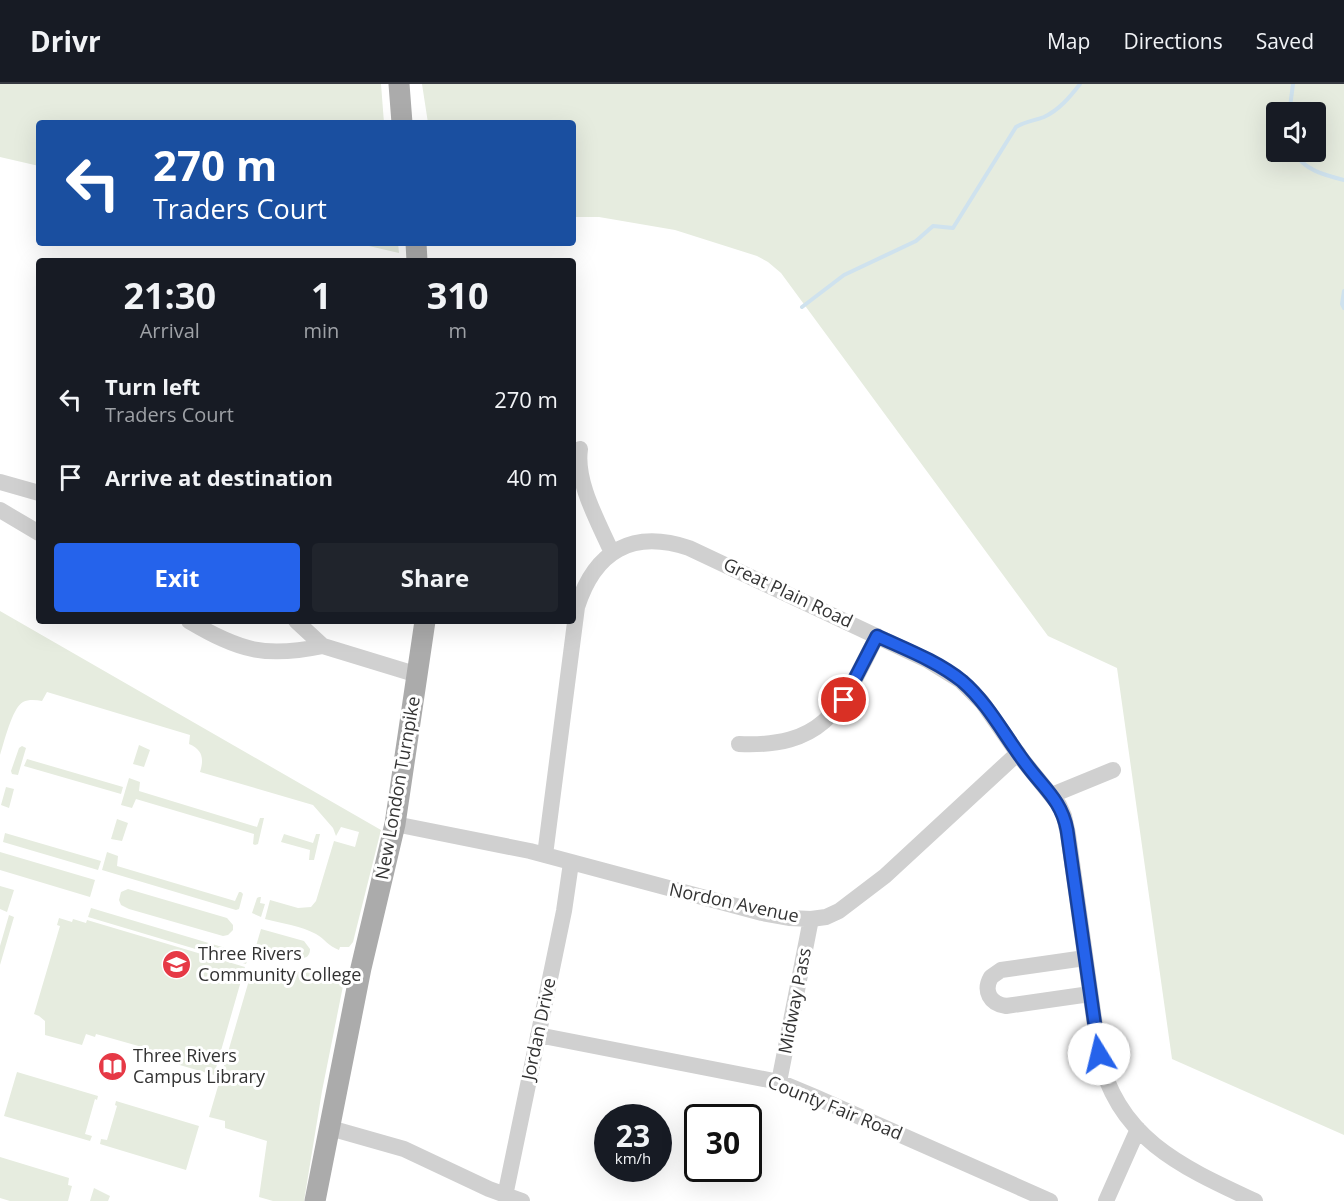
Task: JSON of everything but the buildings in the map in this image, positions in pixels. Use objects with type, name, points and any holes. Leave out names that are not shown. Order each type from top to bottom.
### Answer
[{"type":"main road","points":[[399,84],[402,120]]},
{"type":"main road","name":"New London Turnpike","points":[[315,1201],[361,968],[395,824],[425,624]]},
{"type":"street","points":[[580,449],[582,480],[612,553]]},
{"type":"street","points":[[0,482],[36,492]]},
{"type":"street","points":[[0,510],[36,531]]},
{"type":"street","name":"Great Plain Road","points":[[576,611],[590,577],[597,566],[612,553],[628,544],[659,541],[704,554],[931,661],[962,681],[985,705],[1018,753],[1060,807],[1065,822],[1098,1050],[1104,1073],[1117,1101],[1138,1129],[1165,1154],[1187,1169],[1255,1201]]},
{"type":"street","points":[[194,624],[231,644],[256,650],[296,651],[323,646]]},
{"type":"street","points":[[299,624],[323,646],[418,675]]},
{"type":"street","name":"Great Plain Road","points":[[545,855],[574,624]]},
{"type":"street","points":[[739,744],[788,740],[820,726],[844,700],[877,636]]},
{"type":"street","name":"Nordon Avenue","points":[[395,824],[545,855],[762,913],[811,919],[833,914],[863,894],[1018,753]]},
{"type":"street","points":[[1052,795],[1113,770]]},
{"type":"street","name":"Jordan Drive","points":[[505,1196],[564,911],[571,863]]},
{"type":"street","name":"Midway Pass","points":[[779,1083],[811,919]]},
{"type":"street","points":[[1085,958],[999,971],[991,977],[987,988],[992,1000],[1003,1006],[1090,994]]},
{"type":"street","name":"County Fair Road","points":[[538,1035],[779,1083],[1050,1201]]},
{"type":"street","points":[[330,1128],[411,1152],[505,1196],[522,1201]]},
{"type":"street","points":[[1106,1201],[1138,1129]]},
{"type":"shaded area","points":[[0,84],[381,84],[384,120],[36,120],[36,165],[0,157]]},
{"type":"shaded area","points":[[422,84],[1344,84],[1344,1135],[1172,1059],[1117,668],[1048,636],[781,273],[757,256],[675,230],[599,217],[576,217],[576,120],[428,120]]},
{"type":"shaded area","points":[[369,246],[398,246],[399,253]]},
{"type":"shaded area","points":[[0,611],[381,830],[353,942],[349,947],[340,947],[339,950],[310,931],[265,919],[270,900],[298,908],[311,907],[316,901],[334,841],[355,847],[359,832],[341,827],[336,836],[333,828],[313,805],[200,772],[201,755],[189,744],[190,735],[47,692],[42,701],[28,700],[15,711],[0,755]]},
{"type":"shaded area","points":[[139,745],[150,750],[144,767],[133,764]]},
{"type":"shaded area","points":[[22,746],[26,748],[18,775],[12,774],[19,748]]},
{"type":"shaded area","points":[[27,759],[123,787],[121,794],[24,766]]},
{"type":"shaded area","points":[[129,778],[140,782],[139,791],[257,827],[260,818],[264,818],[258,844],[253,844],[254,834],[136,799],[132,808],[121,805]]},
{"type":"shaded area","points":[[6,787],[14,789],[9,808],[1,805]]},
{"type":"shaded area","points":[[117,819],[128,823],[122,841],[111,839]]},
{"type":"shaded area","points":[[5,833],[101,861],[98,870],[3,842]]},
{"type":"shaded area","points":[[284,834],[313,843],[316,834],[320,834],[314,860],[309,860],[310,850],[281,842]]},
{"type":"shaded area","points":[[0,852],[95,880],[90,897],[0,870]]},
{"type":"shaded area","points":[[107,852],[118,856],[117,866],[235,901],[241,892],[243,894],[239,909],[102,870]]},
{"type":"shaded area","points":[[0,886],[14,890],[7,912],[0,909]]},
{"type":"shaded area","points":[[128,889],[227,918],[233,925],[233,930],[223,936],[129,909],[121,905],[119,900],[121,892]]},
{"type":"shaded area","points":[[261,897],[260,903],[265,904],[261,917],[252,913]]},
{"type":"shaded area","points":[[91,908],[249,955],[246,964],[88,917]]},
{"type":"shaded area","points":[[9,915],[14,917],[0,965],[0,946]]},
{"type":"shaded area","points":[[59,918],[86,923],[87,920],[245,967],[214,1075],[159,1059],[160,1056],[141,1051],[142,1047],[96,1034],[95,1037],[86,1034],[82,1045],[45,1035],[45,1021],[34,1014],[60,926],[57,925]]},
{"type":"shaded area","points":[[261,929],[304,941],[310,949],[309,954],[299,958],[256,946]]},
{"type":"shaded area","points":[[252,970],[292,981],[295,971],[328,972],[334,973],[344,981],[322,1091],[304,1201],[273,1201],[259,1197],[267,1141],[225,1128],[225,1121],[209,1117]]},
{"type":"shaded area","points":[[17,1072],[98,1096],[97,1100],[95,1099],[85,1134],[92,1136],[90,1141],[4,1116]]},
{"type":"shaded area","points":[[116,1101],[199,1126],[186,1170],[100,1144],[101,1139],[107,1140],[117,1106]]},
{"type":"shaded area","points":[[0,1157],[69,1178],[68,1185],[72,1186],[68,1201],[10,1201],[0,1198]]},
{"type":"shaded area","points":[[94,1188],[110,1196],[108,1201],[90,1201]]},
{"type":"waterway","points":[[802,307],[844,275],[916,241],[933,226],[953,228],[1016,127],[1055,111],[1080,84]]},
{"type":"waterway","points":[[1291,102],[1293,84]]},
{"type":"waterway","points":[[1302,162],[1322,174],[1344,180]]},
{"type":"waterway","points":[[1344,291],[1342,304],[1344,308]]},
{"type":"place","name":"Three Rivers Community College","points":[[177,964]]},
{"type":"place","name":"Three Rivers Campus Library","points":[[112,1066]]},
{"type":"route","points":[[844,700],[877,636],[942,668],[969,687],[987,708],[1029,769],[1057,802],[1067,830],[1099,1054]]}]
